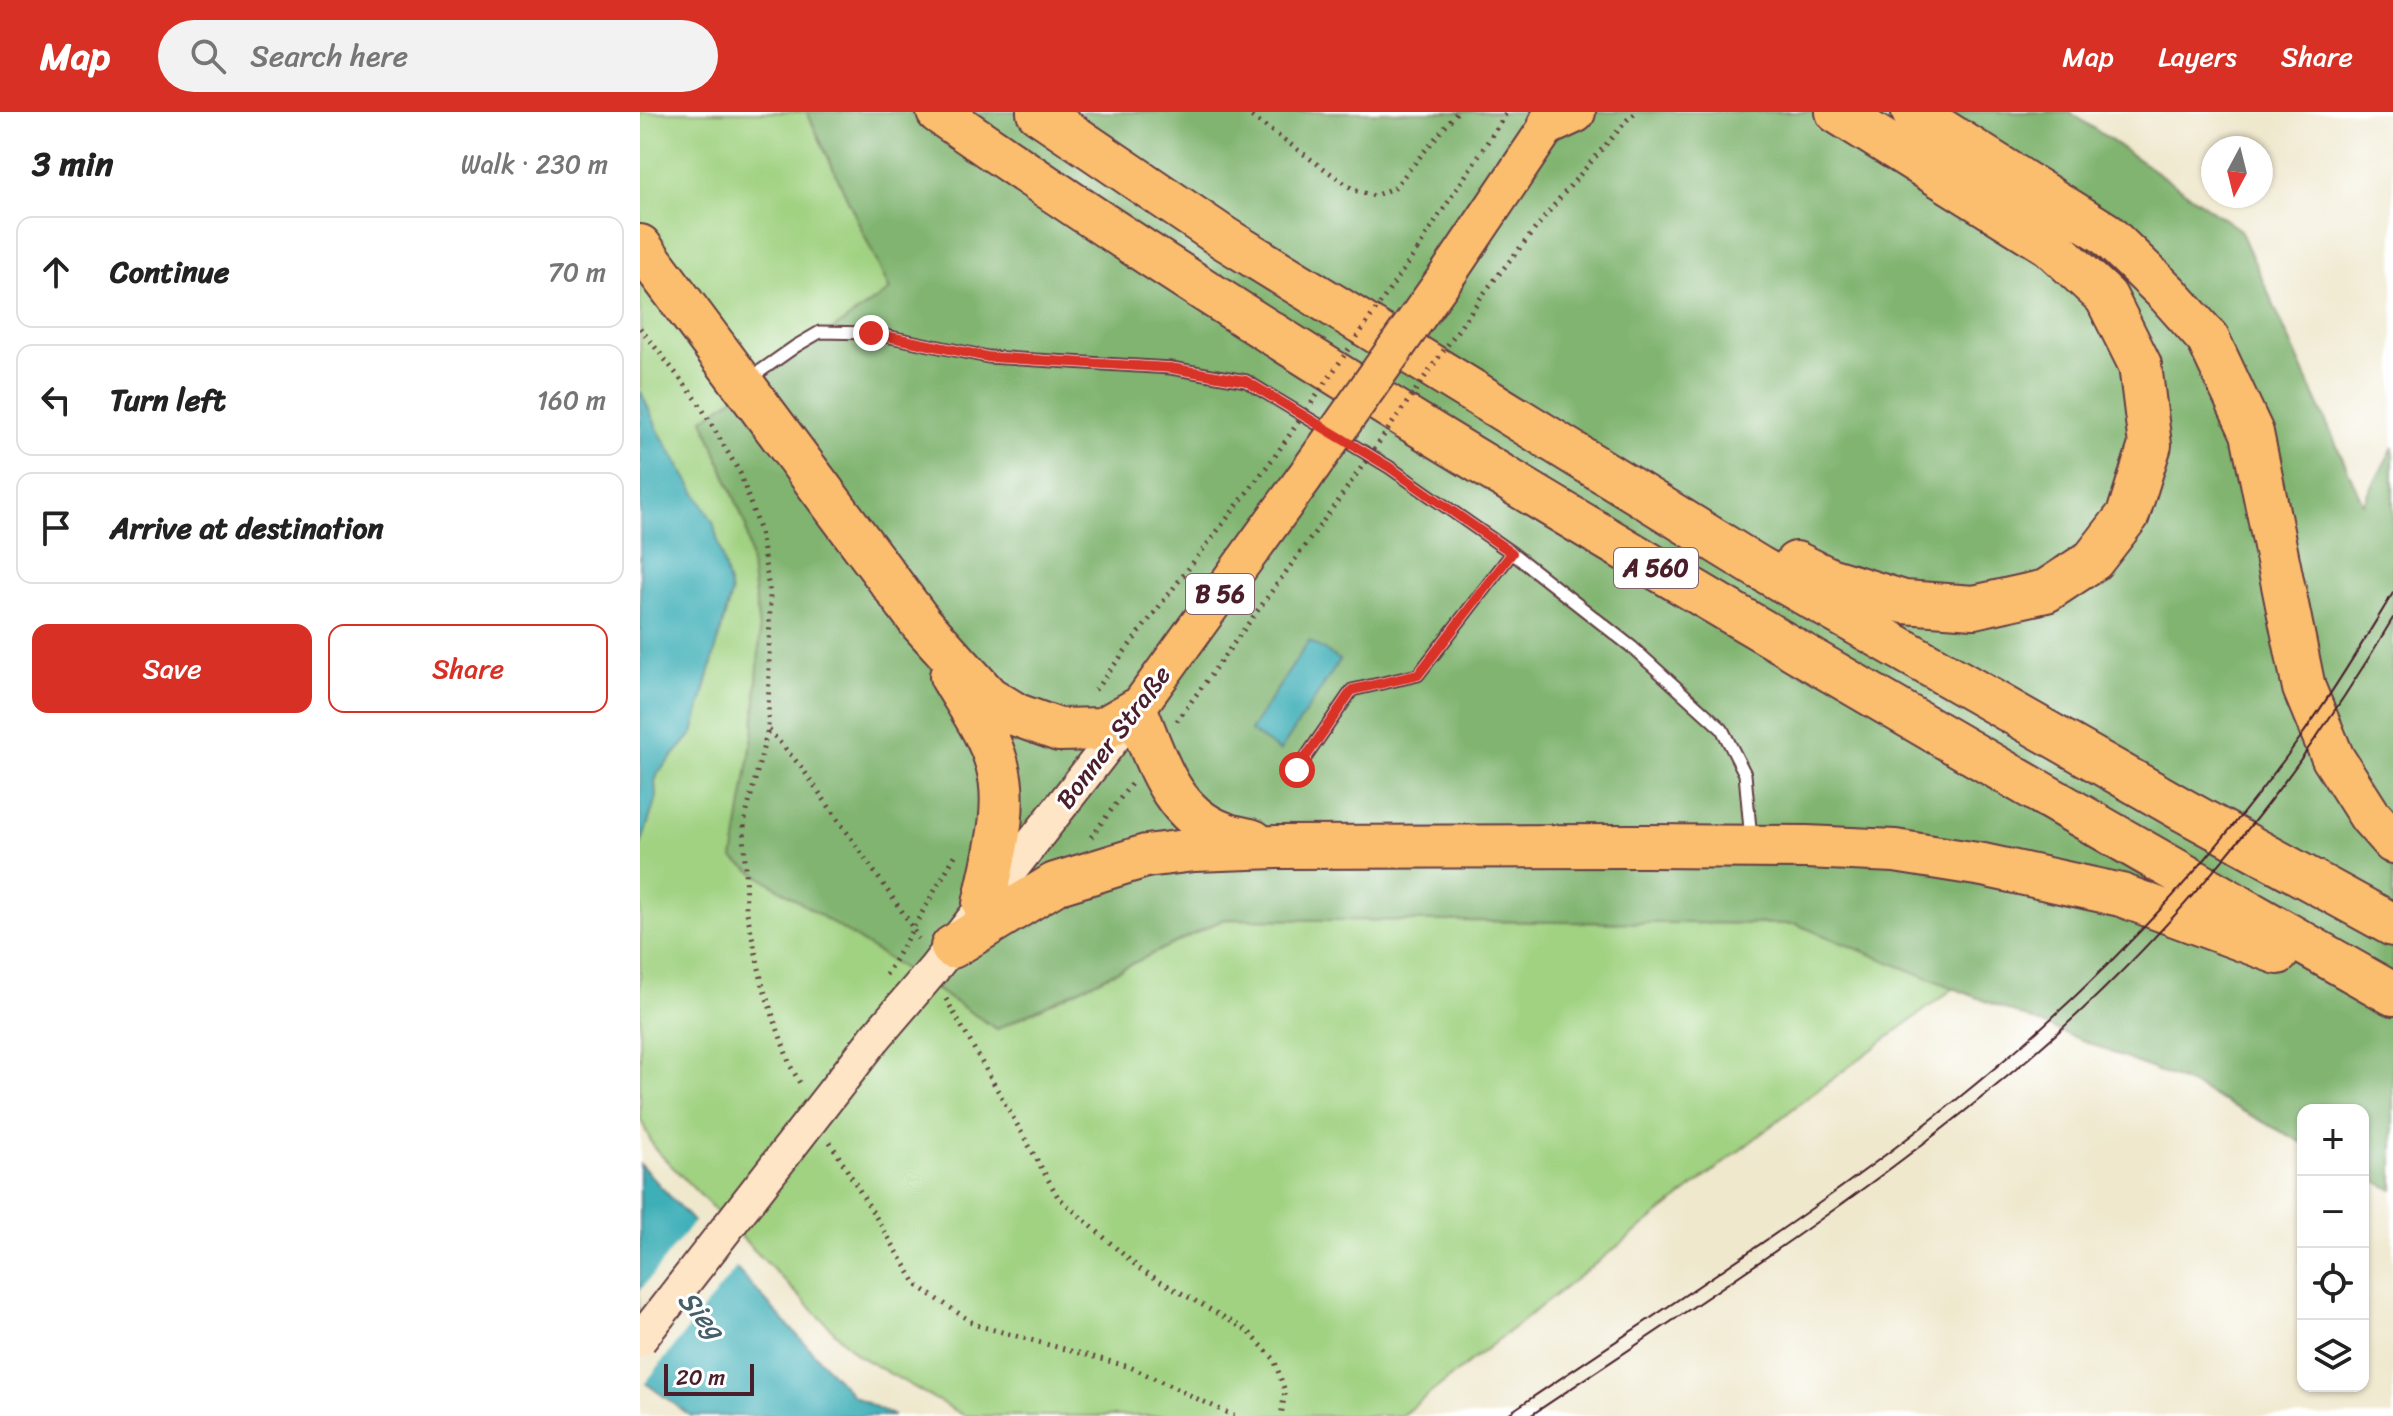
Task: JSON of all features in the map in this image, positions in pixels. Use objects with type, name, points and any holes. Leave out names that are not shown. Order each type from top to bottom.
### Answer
[{"type":"highway","name":"A 560","points":[[938,112],[1053,192],[1312,361],[2009,776],[2393,997]]},
{"type":"highway","name":"A 560","points":[[1038,112],[1224,238],[1758,567],[2183,810],[2393,925]]},
{"type":"highway","points":[[1591,462],[1829,579],[1904,602],[1974,607],[2046,591],[2093,560],[2128,515],[2150,445],[2140,365],[2106,297],[2050,245],[1837,112]]},
{"type":"highway","points":[[1913,112],[2105,233],[2167,293],[2208,339],[2252,433],[2304,688],[2333,758],[2370,816],[2393,842]]},
{"type":"highway","points":[[640,246],[921,623],[988,697],[1017,715],[1059,730],[1103,729],[1136,710],[1166,783],[1188,811],[1221,833],[1277,847]]},
{"type":"highway","points":[[921,623],[989,743],[998,767],[1002,816],[984,904]]},
{"type":"highway","points":[[952,947],[1055,884],[1146,856],[1194,850],[1277,847],[1752,847],[1895,851],[1983,865],[2121,895],[2393,997]]},
{"type":"main road","name":"Bonner Straße","points":[[640,1340],[1136,710],[1560,116]]},
{"type":"lane","points":[[742,384],[820,332],[871,333],[988,357],[1171,368],[1246,381],[1389,467],[1512,553],[1633,648],[1722,729],[1745,774],[1752,847]]},
{"type":"lane","points":[[1297,770],[1352,690],[1418,675],[1512,553]]},
{"type":"path","points":[[1245,112],[1354,190],[1374,196],[1395,187],[1457,112]]},
{"type":"path","points":[[1275,456],[1417,250],[1507,112]]},
{"type":"path","points":[[1337,502],[1484,293],[1559,199],[1637,112]]},
{"type":"path","points":[[640,328],[697,400],[740,473],[760,532],[770,595],[768,729],[744,823],[746,908],[763,987],[790,1065]]},
{"type":"path","points":[[768,729],[802,768],[914,930]]},
{"type":"path","points":[[945,996],[1058,1197],[1141,1270],[1248,1331],[1274,1359],[1285,1391],[1281,1416]]},
{"type":"path","points":[[844,1167],[918,1286],[976,1325],[1130,1367],[1234,1416]]},
{"type":"green space","points":[[640,112],[807,112],[890,290],[703,419],[746,526],[760,637],[754,730],[734,859],[997,1029],[1224,919],[1796,924],[1954,988],[1799,1104],[1401,1416],[965,1416],[857,1355],[654,1148],[640,1118],[640,848],[656,798],[658,773],[693,733],[731,593],[640,390]]},
{"type":"green space","points":[[807,112],[2070,112],[2201,203],[2201,208],[2208,208],[2240,230],[2363,504],[2393,447],[2393,1190],[2369,1177],[2369,1104],[2297,1104],[2297,1140],[2197,1087],[1796,924],[1224,919],[997,1029],[733,859],[754,730],[760,637],[746,526],[703,419],[890,290]],"holes":[[[1309,641],[1339,660],[1280,751],[1250,731]]]},
{"type":"water","points":[[640,390],[659,432],[713,522],[731,593],[693,733],[658,773],[656,798],[640,848]]},
{"type":"water","points":[[1309,641],[1340,660],[1280,751],[1250,731]]},
{"type":"water","name":"Sieg","points":[[640,1164],[853,1396],[894,1416],[691,1416],[640,1379]]},
{"type":"pier","points":[[696,1219],[738,1265],[643,1386],[640,1384],[640,1291]]},
{"type":"tram line","points":[[1505,1416],[1817,1205],[1938,1115],[2038,1030],[2119,953],[2232,827],[2313,720],[2393,593]]},
{"type":"tram line","points":[[1530,1416],[1834,1210],[1952,1121],[2065,1026],[2119,974],[2220,863],[2312,744],[2393,618]]},
{"type":"route","points":[[871,333],[988,357],[1171,368],[1246,381],[1389,467],[1512,553],[1418,675],[1352,690],[1297,770]]}]
